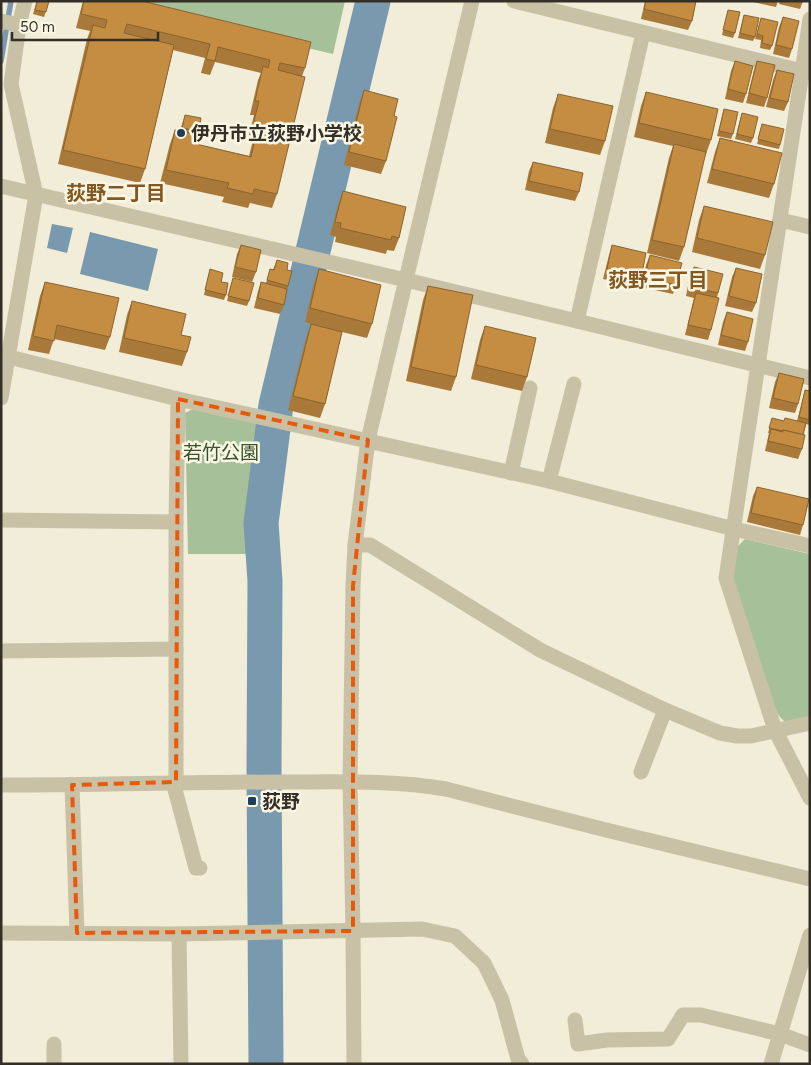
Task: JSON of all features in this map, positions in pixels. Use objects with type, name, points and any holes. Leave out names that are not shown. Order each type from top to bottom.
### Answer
[{"type":"street","points":[[1,398],[5,356],[36,195],[10,84],[19,25],[25,1]]},
{"type":"street","points":[[354,1064],[350,782],[355,545],[368,440],[472,1]]},
{"type":"street","points":[[514,1],[806,72]]},
{"type":"street","points":[[810,19],[806,72],[780,220],[726,578],[775,730],[810,798]]},
{"type":"street","points":[[1,21],[19,25]]},
{"type":"street","points":[[576,321],[643,33]]},
{"type":"street","points":[[1,186],[406,280],[810,378]]},
{"type":"street","points":[[780,220],[810,227]]},
{"type":"street","points":[[5,356],[178,399],[511,473],[734,529],[810,546]]},
{"type":"street","points":[[549,482],[574,384]]},
{"type":"street","points":[[511,473],[530,388]]},
{"type":"street","points":[[178,399],[175,782],[195,869]]},
{"type":"street","points":[[1,520],[176,522]]},
{"type":"street","points":[[355,545],[370,545],[540,650],[665,710],[720,733],[751,736],[810,723]]},
{"type":"street","points":[[1,651],[176,649]]},
{"type":"street","points":[[641,772],[665,710]]},
{"type":"street","points":[[1,785],[175,782],[350,782],[420,785],[446,789],[810,879]]},
{"type":"street","points":[[72,785],[77,933]]},
{"type":"street","points":[[1,933],[180,934],[422,929],[455,936],[484,963],[502,1000],[519,1062]]},
{"type":"street","points":[[180,934],[181,1064]]},
{"type":"street","points":[[771,1064],[810,935]]},
{"type":"street","points":[[575,1020],[578,1044],[607,1040],[668,1039],[683,1015],[701,1015],[780,1034],[810,1045]]},
{"type":"street","points":[[54,1044],[54,1064]]},
{"type":"highlighted area","points":[[178,399],[368,440],[353,586],[353,931],[77,933],[72,785],[176,782]]},
{"type":"green space","points":[[108,1],[345,1],[333,54]]},
{"type":"green space","name":"若竹公園","points":[[193,409],[258,424],[248,554],[188,554],[185,413]]},
{"type":"green space","points":[[745,539],[810,554],[810,719],[796,722],[784,721],[773,705],[732,579],[738,546]]},
{"type":"water","points":[[52,224],[73,228],[67,253],[47,248]]},
{"type":"water","points":[[90,232],[158,249],[148,291],[80,274]]},
{"type":"building","points":[[37,1],[49,1],[46,12],[35,10]]},
{"type":"building","points":[[84,1],[142,1],[311,42],[305,68],[280,63],[278,70],[305,77],[277,194],[254,189],[253,194],[227,188],[229,183],[166,170],[175,130],[198,135],[196,144],[251,157],[259,122],[254,121],[259,101],[255,101],[263,66],[268,68],[270,60],[218,47],[215,61],[206,59],[210,44],[127,24],[124,33],[174,45],[145,169],[63,150],[93,25],[105,28],[107,20],[81,14]]},
{"type":"building","points":[[646,1],[696,1],[692,21],[644,9]]},
{"type":"building","points":[[728,10],[740,12],[735,33],[723,30]]},
{"type":"building","points":[[744,15],[759,18],[755,37],[740,33]]},
{"type":"building","points":[[783,17],[799,21],[792,49],[776,45]]},
{"type":"building","points":[[761,18],[778,22],[772,46],[762,43],[763,36],[757,34]]},
{"type":"building","points":[[735,61],[753,66],[746,94],[728,89]]},
{"type":"building","points":[[757,61],[775,65],[767,98],[749,93]]},
{"type":"building","points":[[777,70],[794,74],[788,102],[770,98]]},
{"type":"building","points":[[364,90],[398,99],[394,116],[397,117],[386,161],[349,152]]},
{"type":"building","points":[[646,92],[718,109],[711,140],[639,123]]},
{"type":"building","points":[[558,94],[613,106],[605,141],[550,129]]},
{"type":"building","points":[[724,109],[738,112],[733,134],[719,131]]},
{"type":"building","points":[[742,113],[758,117],[753,138],[737,134]]},
{"type":"building","points":[[185,115],[201,118],[199,131],[182,128]]},
{"type":"building","points":[[762,124],[784,129],[780,145],[758,139]]},
{"type":"building","points":[[720,138],[782,153],[774,184],[712,169]]},
{"type":"building","points":[[674,144],[706,152],[684,247],[652,240]]},
{"type":"building","points":[[533,162],[583,173],[579,192],[529,181]]},
{"type":"building","points":[[343,191],[406,207],[399,238],[392,236],[391,240],[340,228],[341,223],[335,222]]},
{"type":"building","points":[[704,206],[773,222],[765,255],[697,238]]},
{"type":"building","points":[[241,245],[261,250],[256,272],[235,267]]},
{"type":"building","points":[[612,245],[646,253],[641,278],[607,269]]},
{"type":"building","points":[[650,255],[682,263],[676,285],[645,277]]},
{"type":"building","points":[[277,260],[288,263],[287,270],[292,271],[288,286],[267,280],[270,269],[274,270]]},
{"type":"building","points":[[694,267],[723,274],[718,293],[689,286]]},
{"type":"building","points":[[736,268],[762,274],[756,303],[729,296]]},
{"type":"building","points":[[210,269],[223,273],[221,282],[228,283],[226,295],[205,290]]},
{"type":"building","points":[[319,269],[381,285],[372,324],[310,308]]},
{"type":"building","points":[[233,278],[254,283],[249,301],[228,296]]},
{"type":"building","points":[[45,282],[119,298],[110,337],[57,325],[54,341],[33,336]]},
{"type":"building","points":[[261,282],[287,289],[284,305],[258,298]]},
{"type":"building","points":[[428,286],[473,295],[456,377],[411,367]]},
{"type":"building","points":[[696,293],[719,298],[711,330],[688,325]]},
{"type":"building","points":[[132,301],[186,314],[181,335],[191,337],[187,352],[124,338]]},
{"type":"building","points":[[727,312],[753,319],[748,342],[721,335]]},
{"type":"building","points":[[311,324],[342,332],[325,404],[293,396]]},
{"type":"building","points":[[485,326],[536,338],[527,377],[476,365]]},
{"type":"building","points":[[779,373],[804,379],[798,404],[773,398]]},
{"type":"building","points":[[805,390],[810,391],[810,420],[799,417]]},
{"type":"building","points":[[772,418],[784,421],[785,418],[806,423],[803,435],[769,428]]},
{"type":"building","points":[[771,429],[805,435],[802,449],[768,441]]},
{"type":"building","points":[[757,487],[809,499],[803,525],[751,513]]},
{"type":"waterway","points":[[1,61],[11,1]]},
{"type":"waterway","points":[[266,1064],[265,581],[261,523],[276,405],[373,1]]},
{"type":"place","name":"伊丹市立荻野小学校","points":[[181,133]]},
{"type":"place","name":"荻野","points":[[252,801]]},
{"type":"district","name":"荻野二丁目","points":[[116,193]]},
{"type":"district","name":"荻野三丁目","points":[[658,280]]}]
